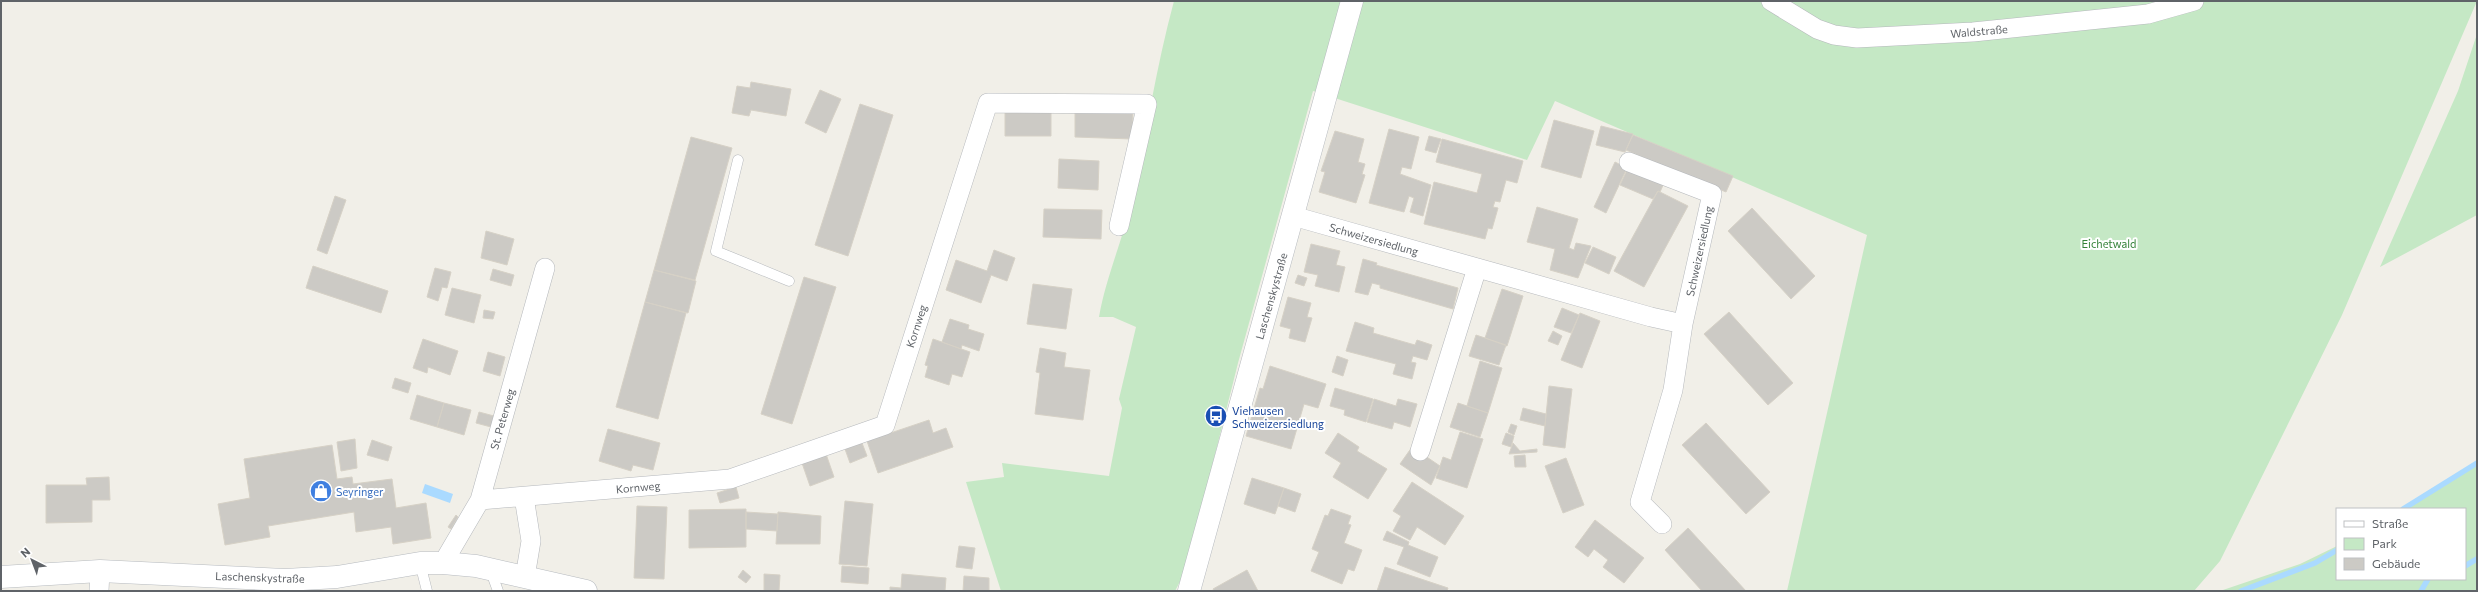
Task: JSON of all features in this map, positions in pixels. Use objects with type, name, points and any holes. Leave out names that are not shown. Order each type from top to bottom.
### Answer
[{"type":"street","name":"Laschenskystraße","points":[[1189,591],[1352,1]]},
{"type":"street","name":"Waldstraße","points":[[1771,1],[1817,29],[1834,35],[1857,38],[1973,32],[2148,14],[2194,1]]},
{"type":"street","name":"Kornweg","points":[[480,500],[730,479],[884,425],[988,103],[1147,104],[1119,226]]},
{"type":"street","name":"Schweizersiedlung","points":[[1629,162],[1712,194],[1684,324],[1673,390],[1640,502],[1662,524]]},
{"type":"street","name":"Schweizersiedlung","points":[[1293,216],[1684,324]]},
{"type":"street","name":"St. Peterweg","points":[[443,563],[480,500],[545,268]]},
{"type":"street","points":[[1420,451],[1477,268]]},
{"type":"street","points":[[524,497],[531,541],[525,577]]},
{"type":"street","name":"Laschenskystraße","points":[[1,577],[100,581],[285,580],[337,577],[420,563],[443,563],[490,569],[574,590]]},
{"type":"lane","points":[[738,160],[716,250],[789,280]]},
{"type":"lane","points":[[420,563],[427,591]]},
{"type":"lane","points":[[490,569],[498,591]]},
{"type":"green space","name":"Eichetwald","points":[[1174,1],[2477,1],[2342,315],[2220,561],[2194,591],[1787,591],[1867,235],[1555,101],[1527,160],[1313,91],[1238,363],[1185,572],[1175,591],[1001,591],[966,482],[1004,477],[1002,463],[1109,476],[1122,408],[1119,399],[1136,327],[1113,317],[1099,317],[1131,203],[1162,51]]},
{"type":"green space","points":[[2477,34],[2477,215],[2380,267],[2458,91]]},
{"type":"green space","points":[[2477,463],[2477,591],[2220,591],[2300,564],[2336,546],[2336,580],[2466,580],[2466,508],[2401,508]]},
{"type":"water","points":[[425,484],[453,494],[450,503],[422,493]]},
{"type":"building","points":[[751,82],[791,89],[786,116],[751,110],[749,116],[732,113],[737,86],[750,88]]},
{"type":"building","points":[[820,90],[841,99],[826,133],[805,123]]},
{"type":"building","points":[[860,104],[893,115],[848,256],[815,245]]},
{"type":"building","points":[[1051,107],[1051,136],[1005,136],[1005,108]]},
{"type":"building","points":[[1075,109],[1133,111],[1132,139],[1075,137]]},
{"type":"building","points":[[1554,120],[1594,131],[1581,178],[1541,167]]},
{"type":"building","points":[[1601,126],[1633,134],[1625,152],[1596,145]]},
{"type":"building","points":[[1389,129],[1419,137],[1411,169],[1402,167],[1400,174],[1431,185],[1423,216],[1410,212],[1414,198],[1409,196],[1404,212],[1369,203]]},
{"type":"building","points":[[1335,131],[1364,139],[1358,162],[1365,164],[1362,174],[1365,175],[1356,203],[1319,192],[1325,172],[1321,171]]},
{"type":"building","points":[[1633,135],[1733,176],[1726,192],[1626,150]]},
{"type":"building","points":[[1429,136],[1441,139],[1436,153],[1425,150]]},
{"type":"building","points":[[691,137],[732,148],[695,280],[654,270]]},
{"type":"building","points":[[1442,139],[1523,161],[1517,183],[1506,180],[1500,202],[1495,201],[1493,207],[1498,208],[1492,229],[1488,228],[1485,239],[1424,224],[1434,182],[1477,193],[1482,174],[1436,162]]},
{"type":"building","points":[[1059,159],[1099,161],[1098,190],[1058,188]]},
{"type":"building","points":[[1615,162],[1627,168],[1606,213],[1594,207]]},
{"type":"building","points":[[1628,168],[1664,183],[1660,192],[1658,191],[1653,199],[1620,185]]},
{"type":"building","points":[[1658,191],[1688,206],[1644,287],[1614,271]]},
{"type":"building","points":[[335,196],[346,200],[327,254],[317,250]]},
{"type":"building","points":[[1537,207],[1578,219],[1569,248],[1574,250],[1576,243],[1591,246],[1578,278],[1550,270],[1555,249],[1527,242]]},
{"type":"building","points":[[1752,208],[1815,276],[1791,299],[1728,231]]},
{"type":"building","points":[[1044,209],[1102,210],[1101,239],[1043,237]]},
{"type":"building","points":[[486,231],[514,239],[507,265],[481,258]]},
{"type":"building","points":[[1311,244],[1340,251],[1336,265],[1345,267],[1339,292],[1315,286],[1318,275],[1304,272]]},
{"type":"building","points":[[1593,247],[1616,257],[1609,274],[1585,263]]},
{"type":"building","points":[[994,250],[1015,258],[1007,281],[991,275],[981,303],[946,290],[956,260],[987,271]]},
{"type":"building","points":[[1363,259],[1377,263],[1376,265],[1458,288],[1453,309],[1380,288],[1380,285],[1372,283],[1368,295],[1355,292]]},
{"type":"building","points":[[313,266],[388,291],[381,313],[306,288]]},
{"type":"building","points":[[435,268],[451,272],[447,288],[442,287],[438,301],[427,297]]},
{"type":"building","points":[[493,269],[514,275],[511,286],[490,280]]},
{"type":"building","points":[[654,270],[696,281],[688,313],[645,302]]},
{"type":"building","points":[[1298,275],[1307,278],[1304,286],[1295,283]]},
{"type":"building","points":[[804,277],[836,287],[792,424],[761,414]]},
{"type":"building","points":[[1033,284],[1072,289],[1066,329],[1027,324]]},
{"type":"building","points":[[452,288],[481,295],[474,323],[445,315]]},
{"type":"building","points":[[1502,289],[1523,296],[1507,346],[1485,338]]},
{"type":"building","points":[[1288,297],[1311,303],[1307,317],[1312,318],[1305,342],[1289,338],[1291,329],[1280,326]]},
{"type":"building","points":[[645,302],[686,313],[658,419],[616,407]]},
{"type":"building","points":[[1562,308],[1579,315],[1571,333],[1554,327]]},
{"type":"building","points":[[484,310],[495,312],[493,319],[483,318]]},
{"type":"building","points":[[1729,312],[1793,383],[1768,405],[1704,334]]},
{"type":"building","points":[[1580,313],[1600,321],[1582,368],[1561,360]]},
{"type":"building","points":[[950,319],[969,325],[968,329],[984,334],[979,351],[962,345],[961,349],[942,342]]},
{"type":"building","points":[[1355,322],[1374,328],[1373,333],[1415,345],[1417,340],[1432,345],[1427,360],[1413,356],[1411,362],[1416,363],[1412,379],[1393,374],[1396,364],[1346,351]]},
{"type":"building","points":[[1553,331],[1562,336],[1558,345],[1548,341]]},
{"type":"building","points":[[1476,335],[1506,345],[1499,365],[1469,356]]},
{"type":"building","points":[[423,339],[458,351],[450,375],[428,367],[427,373],[413,368]]},
{"type":"building","points":[[933,339],[970,352],[962,377],[952,374],[949,385],[925,377],[928,366],[925,365]]},
{"type":"building","points":[[1040,348],[1066,353],[1064,367],[1090,370],[1083,420],[1035,414],[1040,373],[1036,372]]},
{"type":"building","points":[[488,352],[505,357],[500,376],[483,371]]},
{"type":"building","points":[[1337,356],[1348,360],[1343,376],[1332,372]]},
{"type":"building","points":[[1480,361],[1502,368],[1488,413],[1467,406]]},
{"type":"building","points":[[1270,366],[1326,384],[1318,408],[1304,404],[1291,449],[1246,436],[1260,388],[1263,389]]},
{"type":"building","points":[[395,378],[411,383],[408,393],[392,388]]},
{"type":"building","points":[[1549,386],[1572,389],[1565,448],[1543,445]]},
{"type":"building","points":[[1335,388],[1373,399],[1366,422],[1344,415],[1345,410],[1330,406]]},
{"type":"building","points":[[417,395],[444,403],[437,427],[410,419]]},
{"type":"building","points":[[1374,399],[1396,406],[1398,399],[1417,404],[1410,427],[1394,422],[1392,429],[1367,422]]},
{"type":"building","points":[[444,403],[471,410],[464,435],[437,427]]},
{"type":"building","points":[[1458,403],[1488,413],[1480,437],[1450,427]]},
{"type":"building","points":[[1523,408],[1546,414],[1545,426],[1520,420]]},
{"type":"building","points":[[479,412],[494,416],[491,427],[476,423]]},
{"type":"building","points":[[929,420],[933,433],[946,428],[953,447],[878,473],[867,441]]},
{"type":"building","points":[[1706,423],[1770,492],[1746,514],[1682,445]]},
{"type":"building","points":[[1511,424],[1517,426],[1514,435],[1508,432]]},
{"type":"building","points":[[608,429],[660,443],[653,470],[633,465],[631,471],[599,461]]},
{"type":"building","points":[[1460,432],[1483,439],[1467,488],[1436,478],[1443,457],[1451,460]]},
{"type":"building","points":[[1338,433],[1359,447],[1357,451],[1387,469],[1368,499],[1333,477],[1341,463],[1325,453]]},
{"type":"building","points":[[1506,433],[1514,436],[1511,447],[1502,444]]},
{"type":"building","points":[[355,439],[357,468],[341,471],[337,442]]},
{"type":"building","points":[[372,440],[392,447],[388,461],[367,455]]},
{"type":"building","points":[[862,443],[867,456],[850,463],[845,449]]},
{"type":"building","points":[[1513,443],[1520,451],[1537,449],[1537,452],[1509,454]]},
{"type":"building","name":"Seyringer","points":[[332,445],[337,479],[352,477],[353,484],[392,479],[396,508],[426,503],[431,538],[393,544],[391,527],[356,532],[354,512],[268,526],[270,537],[225,545],[218,504],[250,498],[244,459]]},
{"type":"building","points":[[1412,447],[1440,466],[1431,485],[1400,464]]},
{"type":"building","points":[[826,454],[834,477],[810,486],[802,463]]},
{"type":"building","points":[[1525,455],[1526,467],[1515,467],[1514,456]]},
{"type":"building","points":[[1566,458],[1584,505],[1563,513],[1545,466]]},
{"type":"building","points":[[109,477],[110,500],[92,500],[92,522],[46,523],[46,485],[87,485],[86,478]]},
{"type":"building","points":[[1252,478],[1284,488],[1275,514],[1244,504]]},
{"type":"building","points":[[1412,482],[1464,516],[1445,545],[1417,527],[1410,540],[1393,531],[1401,516],[1393,511]]},
{"type":"building","points":[[736,487],[739,498],[720,503],[717,493]]},
{"type":"building","points":[[1284,488],[1301,494],[1295,512],[1278,506]]},
{"type":"building","points":[[845,501],[873,504],[867,566],[839,564]]},
{"type":"building","points":[[637,506],[667,507],[664,579],[634,578]]},
{"type":"building","points":[[746,509],[746,547],[689,548],[689,510]]},
{"type":"building","points":[[1331,509],[1351,516],[1348,524],[1351,525],[1344,543],[1362,550],[1354,571],[1348,569],[1342,584],[1311,571],[1319,552],[1312,549],[1325,515],[1328,516]]},
{"type":"building","points":[[746,512],[778,514],[777,531],[746,529]]},
{"type":"building","points":[[778,512],[821,516],[820,544],[776,544]]},
{"type":"building","points":[[456,515],[458,517],[451,529],[448,527]]},
{"type":"building","points":[[1595,520],[1644,558],[1624,583],[1603,567],[1608,560],[1594,549],[1588,557],[1575,547]]},
{"type":"building","points":[[1688,528],[1746,591],[1702,591],[1665,550]]},
{"type":"building","points":[[1387,531],[1409,542],[1408,545],[1438,557],[1430,577],[1397,564],[1404,547],[1383,540]]},
{"type":"building","points":[[959,546],[975,548],[972,569],[956,567]]},
{"type":"building","points":[[842,566],[869,568],[868,584],[841,582]]},
{"type":"building","points":[[1385,567],[1448,588],[1447,591],[1377,591]]},
{"type":"building","points":[[743,570],[751,577],[746,583],[738,577]]},
{"type":"building","points":[[1247,570],[1258,591],[1214,591],[1213,589]]},
{"type":"building","points":[[764,574],[780,575],[779,591],[764,591]]},
{"type":"building","points":[[902,574],[946,578],[945,591],[890,591],[890,587],[901,588]]},
{"type":"building","points":[[964,576],[989,578],[989,591],[963,591]]},
{"type":"waterway","points":[[2405,508],[2477,463]]},
{"type":"waterway","points":[[2241,591],[2315,563],[2336,551]]},
{"type":"waterway","points":[[2466,565],[2477,559]]},
{"type":"waterway","points":[[2421,591],[2427,580]]},
{"type":"place","name":"Viehausen Schweizersiedlung","points":[[1216,416]]},
{"type":"place","name":"Seyringer","points":[[321,491]]}]
